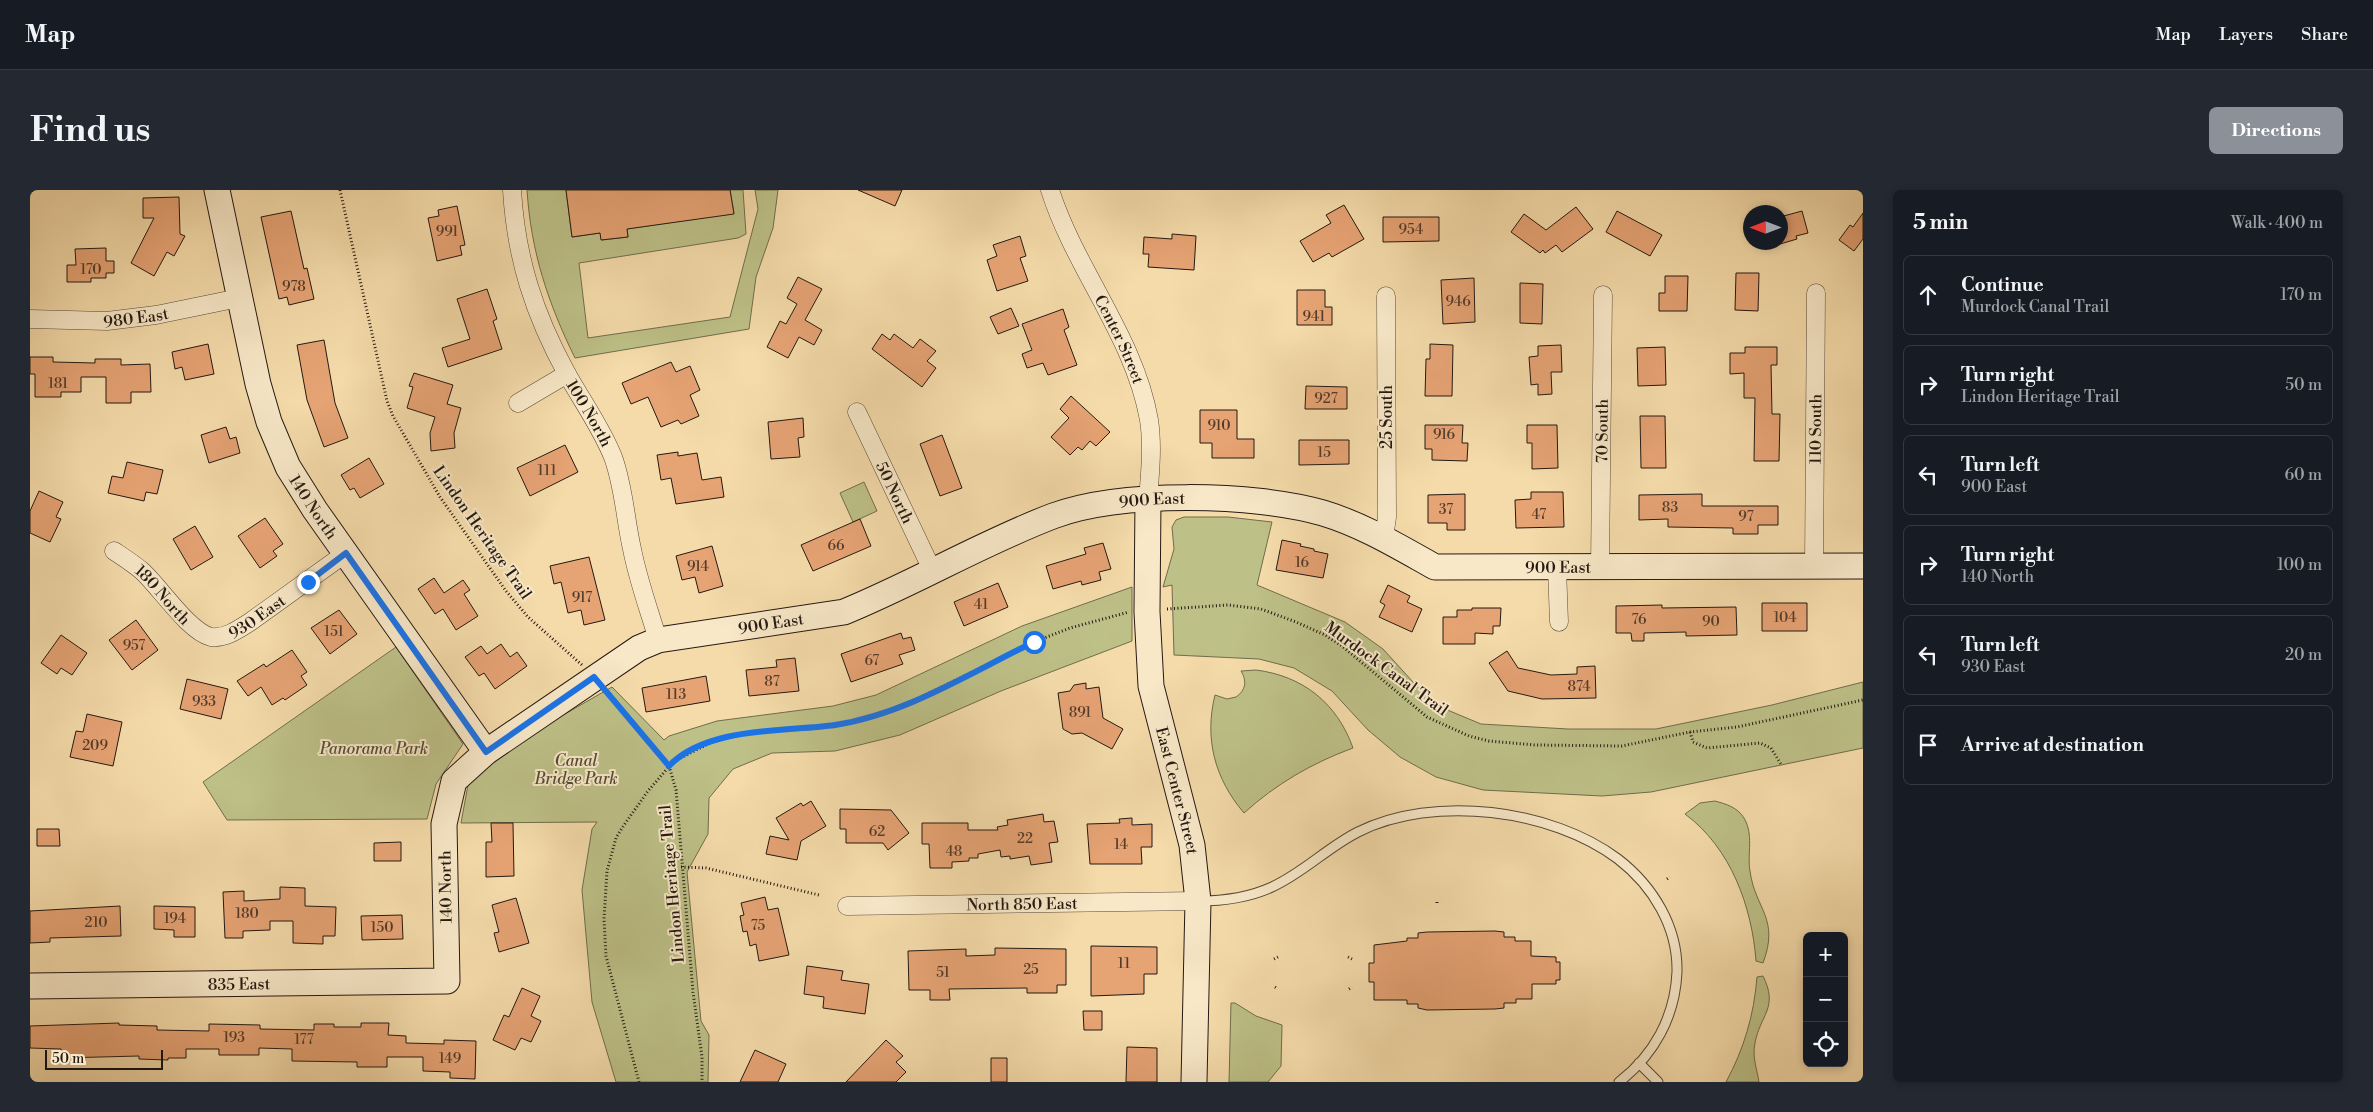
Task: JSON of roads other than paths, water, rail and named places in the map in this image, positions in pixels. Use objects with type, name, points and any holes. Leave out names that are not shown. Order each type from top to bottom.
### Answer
[{"type":"street","name":"140 North","points":[[217,190],[258,384],[269,422],[288,467],[315,510],[486,752],[454,781],[444,824],[447,981]]},
{"type":"street","name":"100 North","points":[[512,190],[517,235],[536,312],[567,374],[601,432],[618,471],[632,548],[658,640]]},
{"type":"street","name":"Center Street","points":[[1050,190],[1068,236],[1129,357],[1141,390],[1149,421],[1151,460],[1148,500]]},
{"type":"street","name":"110 South","points":[[1814,567],[1816,293]]},
{"type":"street","name":"70 South","points":[[1600,567],[1603,295]]},
{"type":"street","name":"25 South","points":[[1384,538],[1386,517],[1386,296]]},
{"type":"street","name":"980 East","points":[[30,319],[107,321],[156,315],[239,298]]},
{"type":"street","points":[[518,403],[567,374]]},
{"type":"street","name":"50 North","points":[[857,412],[933,572]]},
{"type":"street","name":"900 East","points":[[486,752],[626,655],[658,640],[830,615],[872,601],[1054,516],[1106,503],[1213,499],[1276,504],[1322,513],[1384,538],[1435,567],[1863,566]]},
{"type":"street","name":"East Center Street","points":[[1148,500],[1147,612],[1151,686],[1192,845],[1198,901],[1194,1082]]},
{"type":"street","name":"180 North","points":[[114,551],[143,572],[166,599],[200,632],[213,637]]},
{"type":"street","name":"930 East","points":[[213,637],[233,632],[250,622],[346,553]]},
{"type":"street","points":[[1557,568],[1558,622]]},
{"type":"street","name":"North 850 East","points":[[847,906],[1198,901]]},
{"type":"street","name":"835 East","points":[[30,986],[447,981]]},
{"type":"lane","points":[[1198,901],[1229,900],[1260,893],[1359,832],[1410,816],[1456,811],[1497,813],[1537,822],[1574,834],[1610,853],[1638,876],[1662,908],[1672,936],[1677,970],[1674,1001],[1655,1045],[1639,1064],[1618,1082]]},
{"type":"lane","points":[[1639,1064],[1658,1082]]},
{"type":"park label","name":"Panorama Park","points":[[374,748]]},
{"type":"park label","name":"Canal Bridge Park","points":[[576,769]]}]
